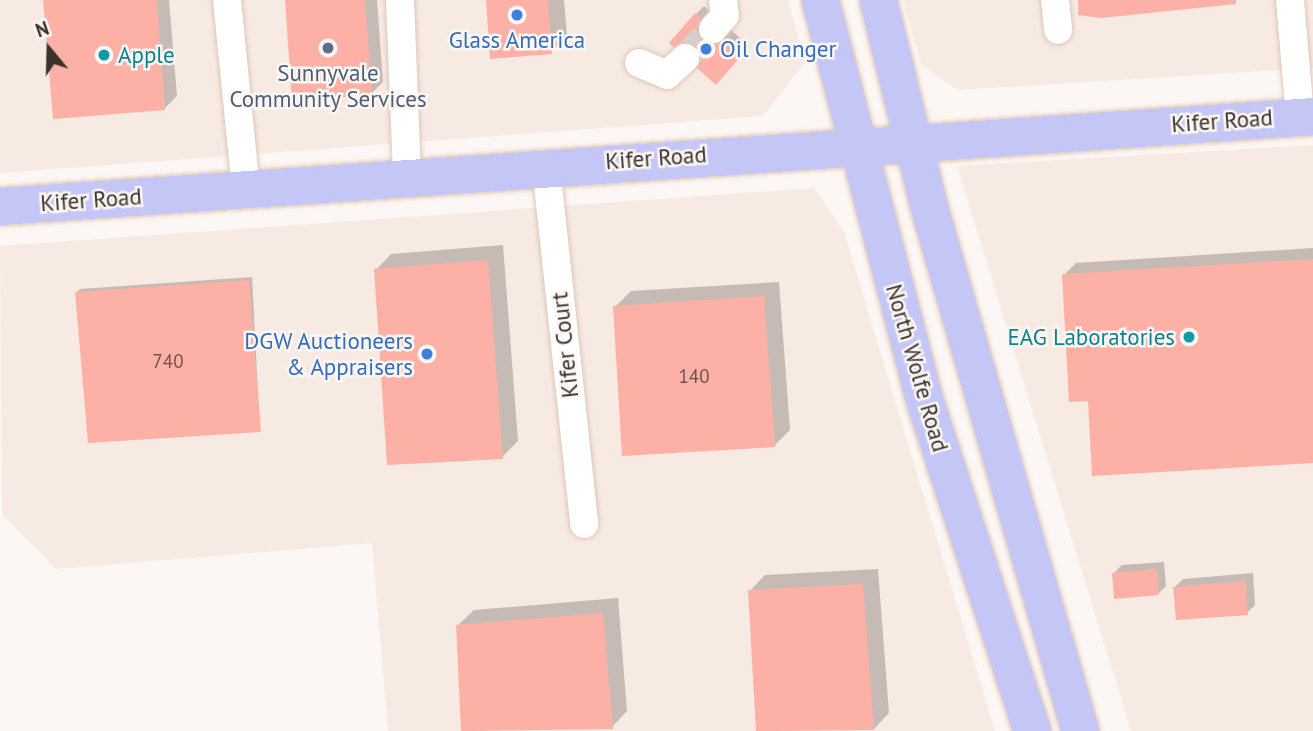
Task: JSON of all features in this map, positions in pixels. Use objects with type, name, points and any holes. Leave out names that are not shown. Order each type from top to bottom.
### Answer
[{"type":"main road","name":"North Wolfe Road","points":[[820,0],[854,145],[924,399],[1032,731]]},
{"type":"main road","points":[[878,0],[913,144],[979,383],[1080,731]]},
{"type":"main road","name":"Kifer Road","points":[[0,206],[546,166],[854,145],[913,144],[1307,116]]},
{"type":"street","points":[[227,0],[246,190]]},
{"type":"street","points":[[400,0],[407,177]]},
{"type":"street","points":[[713,29],[725,15],[723,0]]},
{"type":"street","points":[[1055,0],[1058,30]]},
{"type":"street","points":[[1290,0],[1307,116]]},
{"type":"street","points":[[639,63],[667,75],[685,58]]},
{"type":"street","name":"Kifer Court","points":[[546,166],[584,524]]},
{"type":"shaded area","points":[[0,0],[788,0],[805,62],[763,116],[0,173]]},
{"type":"shaded area","points":[[903,0],[1313,0],[1313,68],[958,90],[921,65]]},
{"type":"shaded area","points":[[1313,145],[1313,731],[1131,731],[957,166]]},
{"type":"shaded area","points":[[814,188],[844,232],[995,731],[388,731],[372,543],[56,569],[2,514],[0,246]]},
{"type":"building","name":"Apple","points":[[43,0],[157,0],[165,110],[53,119]]},
{"type":"building","name":"Sunnyvale Community Services","points":[[285,0],[365,0],[372,95],[292,101]]},
{"type":"building","points":[[486,0],[548,0],[552,54],[490,59]]},
{"type":"building","points":[[1078,0],[1236,0],[1236,4],[1101,18],[1078,15]]},
{"type":"building","name":"Oil Changer","points":[[695,13],[742,55],[716,85],[669,43]]},
{"type":"building","name":"EAG Laboratories","points":[[1313,259],[1313,463],[1092,476],[1088,401],[1069,402],[1062,274]]},
{"type":"building","points":[[488,260],[503,459],[387,465],[374,269]]},
{"type":"building","points":[[249,280],[261,432],[88,443],[75,292]]},
{"type":"building","points":[[764,296],[775,447],[622,456],[613,306]]},
{"type":"building","points":[[1157,569],[1159,595],[1114,599],[1112,573]]},
{"type":"building","points":[[1245,581],[1248,615],[1176,620],[1173,587]]},
{"type":"building","points":[[863,584],[874,730],[756,731],[748,590]]},
{"type":"building","points":[[603,613],[613,729],[461,731],[456,625]]},
{"type":"tunnel","points":[[685,58],[713,29]]},
{"type":"place","name":"Glass America","points":[[517,15]]},
{"type":"place","name":"Sunnyvale Community Services","points":[[328,48]]},
{"type":"place","name":"Oil Changer","points":[[706,49]]},
{"type":"place","name":"Apple","points":[[104,55]]},
{"type":"place","name":"EAG Laboratories","points":[[1189,337]]},
{"type":"place","name":"DGW Auctioneers & Appraisers","points":[[427,354]]}]
